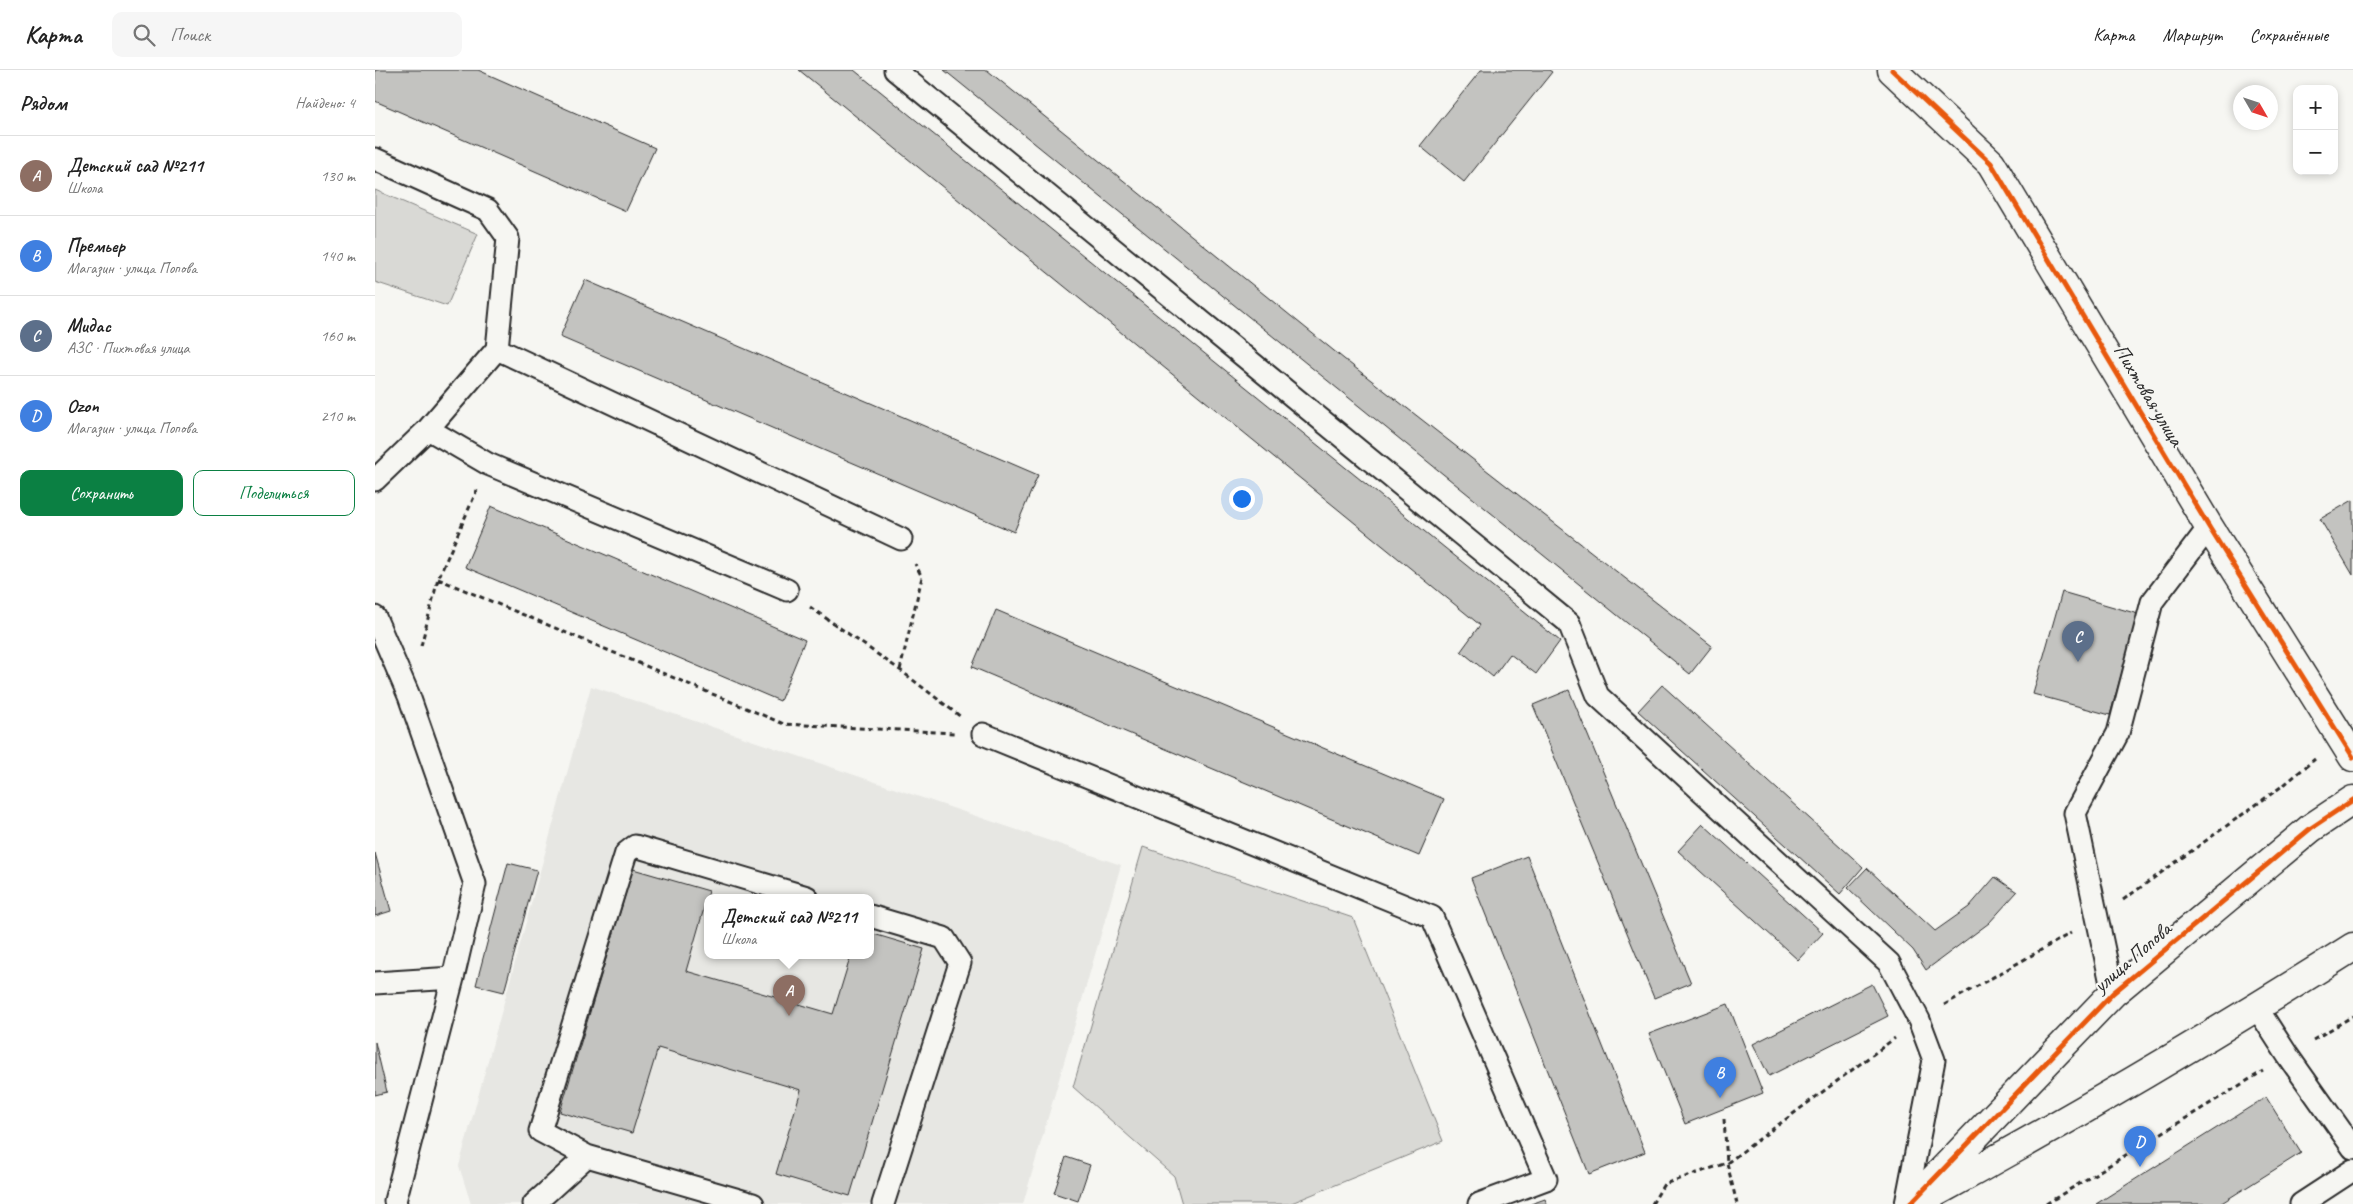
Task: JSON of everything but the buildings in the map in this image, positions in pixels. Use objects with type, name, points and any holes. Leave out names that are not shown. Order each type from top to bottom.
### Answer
[{"type":"street","name":"Пихтовая улица","points":[[1892,70],[1991,163],[2209,527],[2347,748]]},
{"type":"street","name":"улица Попова","points":[[1908,1204],[2113,993],[2311,828],[2353,800]]},
{"type":"street","points":[[1914,1204],[2073,1118],[2257,1008],[2353,947]]},
{"type":"lane","points":[[895,70],[1569,623],[1598,696],[1889,963],[1919,1020],[1934,1060],[1908,1204]]},
{"type":"lane","points":[[375,159],[488,210],[508,238],[497,350],[428,429],[375,480]]},
{"type":"lane","points":[[497,350],[901,539]]},
{"type":"lane","points":[[428,429],[488,464],[787,590]]},
{"type":"lane","points":[[2113,993],[2075,813],[2118,733],[2152,602],[2209,527]]},
{"type":"lane","points":[[375,617],[409,696],[475,884],[453,978],[395,1201],[396,1204]]},
{"type":"lane","points":[[983,734],[1432,917],[1546,1179],[1479,1204]]},
{"type":"lane","points":[[753,1204],[587,1156],[540,1131],[625,853],[635,846],[797,894]]},
{"type":"lane","points":[[874,917],[944,938],[960,962],[883,1204]]},
{"type":"lane","points":[[375,983],[453,978]]},
{"type":"lane","points":[[2257,1008],[2288,1056],[2353,1148]]},
{"type":"lane","points":[[534,1204],[587,1156]]},
{"type":"lane","points":[[2301,1204],[2353,1170]]},
{"type":"path","points":[[421,647],[438,580],[488,464]]},
{"type":"path","points":[[901,539],[922,577],[901,670]]},
{"type":"path","points":[[438,580],[784,724],[983,734]]},
{"type":"path","points":[[787,590],[901,670],[983,734]]},
{"type":"path","points":[[1652,1204],[1664,1184],[1727,1163],[1919,1020],[2098,918],[2285,784],[2347,748]]},
{"type":"path","points":[[2046,1204],[2353,1016]]},
{"type":"path","points":[[1724,1119],[1727,1163],[1737,1204]]},
{"type":"shaded area","points":[[375,190],[478,234],[447,306],[375,282]]},
{"type":"shaded area","points":[[591,686],[1121,865],[1023,1204],[471,1204],[459,1166]]},
{"type":"shaded area","points":[[1143,847],[1353,918],[1443,1141],[1289,1204],[1182,1204],[1174,1176],[1073,1087]]},
{"type":"cycle path","points":[[1892,70],[1991,163],[2209,527],[2353,757]]},
{"type":"cycle path","points":[[1910,1204],[2113,993],[2311,828],[2353,800]]},
{"type":"place","name":"Мидас","points":[[2078,662]]},
{"type":"place","name":"Детский сад №211","points":[[789,1016]]},
{"type":"place","name":"Премьер","points":[[1720,1098]]},
{"type":"place","name":"Ozon","points":[[2140,1167]]}]
